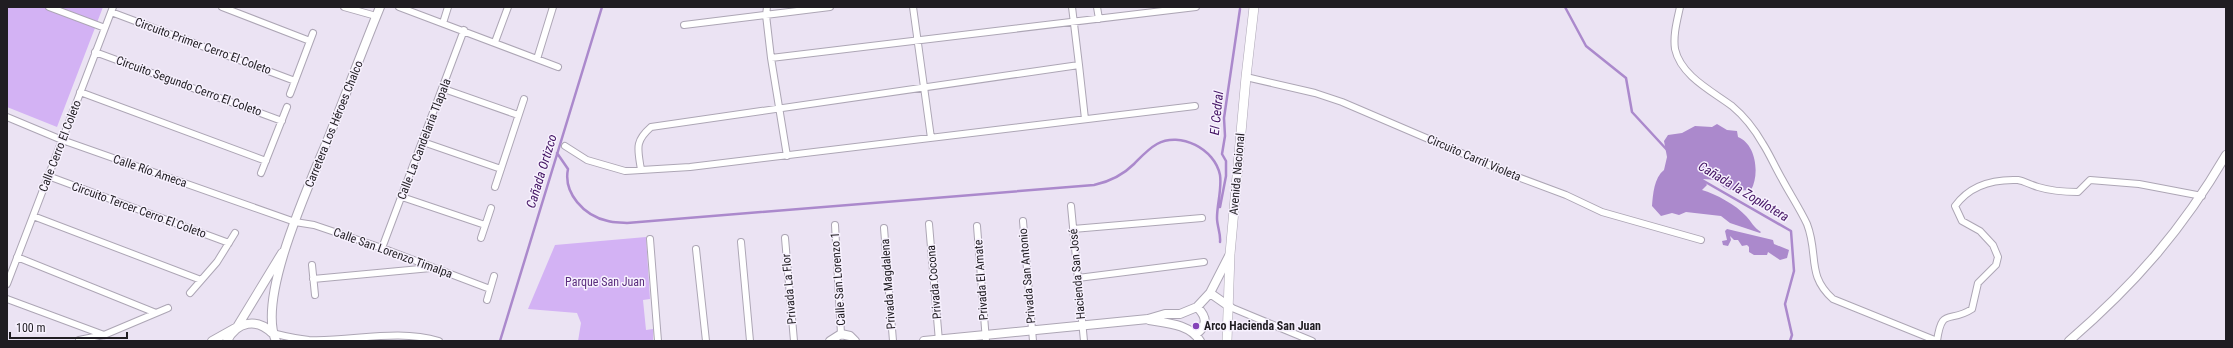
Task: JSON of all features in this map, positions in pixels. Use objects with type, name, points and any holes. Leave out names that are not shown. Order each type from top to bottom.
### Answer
[{"type":"main road","name":"Avenida Nacional","points":[[1227,341],[1230,307],[1230,254],[1246,76],[1254,7]]},
{"type":"street","points":[[50,7],[105,28]]},
{"type":"street","points":[[222,7],[310,41]]},
{"type":"street","points":[[344,7],[376,16]]},
{"type":"street","name":"Carretera Los Héroes Chalco","points":[[274,337],[275,293],[288,241],[380,7]]},
{"type":"street","points":[[399,7],[464,30],[558,67]]},
{"type":"street","points":[[443,23],[448,7]]},
{"type":"street","points":[[495,42],[508,7]]},
{"type":"street","points":[[537,59],[553,7]]},
{"type":"street","points":[[767,7],[766,15],[771,58],[787,156]]},
{"type":"street","points":[[684,25],[830,7]]},
{"type":"street","points":[[913,7],[930,138]]},
{"type":"street","points":[[1072,7],[1085,120]]},
{"type":"street","points":[[1097,7],[1099,19]]},
{"type":"street","points":[[771,58],[1196,7]]},
{"type":"street","points":[[1680,7],[1674,34],[1675,50],[1680,61],[1688,72],[1709,90],[1733,107],[1750,125],[1764,144],[1807,224],[1813,244],[1817,282],[1823,290],[1833,299],[1937,341],[1939,324],[1945,318],[1963,315],[1972,310],[1978,283],[1996,265],[1998,257],[1992,245],[1980,231],[1962,221],[1955,206],[1962,197],[1977,186],[1988,182],[2019,180],[2060,192],[2078,192],[2090,180],[2139,184],[2202,196]]},
{"type":"street","name":"Calle Cerro El Coleto","points":[[7,284],[112,10]]},
{"type":"street","name":"Circuito Primer Cerro El Coleto","points":[[112,10],[295,81]]},
{"type":"street","name":"Calle La Candelaria Tlapala","points":[[382,248],[444,89],[464,30]]},
{"type":"street","points":[[290,94],[313,33]]},
{"type":"street","name":"Circuito Segundo Cerro El Coleto","points":[[95,52],[282,121]]},
{"type":"street","points":[[641,170],[638,144],[641,135],[651,127],[1079,65]]},
{"type":"street","name":"Circuito Carril Violeta","points":[[1246,76],[1315,92],[1342,102],[1515,176],[1566,195],[1602,212],[1701,240]]},
{"type":"street","points":[[444,89],[518,115]]},
{"type":"street","points":[[80,92],[266,161]]},
{"type":"street","points":[[495,187],[524,99]]},
{"type":"street","points":[[565,146],[587,160],[625,171],[690,167],[1195,106]]},
{"type":"street","points":[[261,173],[287,107]]},
{"type":"street","name":"Calle Río Ameca","points":[[7,117],[62,140],[295,222]]},
{"type":"street","points":[[423,142],[501,169]]},
{"type":"street","points":[[2068,341],[2105,309],[2174,234],[2202,196],[2226,155]]},
{"type":"street","name":"Circuito Tercer Cerro El Coleto","points":[[48,176],[229,243]]},
{"type":"street","points":[[402,198],[485,225]]},
{"type":"street","name":"Hacienda San José","points":[[1071,206],[1081,326],[1084,341]]},
{"type":"street","points":[[481,238],[491,208]]},
{"type":"street","points":[[33,216],[201,280]]},
{"type":"street","points":[[1074,229],[1202,218]]},
{"type":"street","name":"Privada San Antonio","points":[[1023,221],[1033,341]]},
{"type":"street","name":"Calle San Lorenzo Timalpa","points":[[295,222],[314,225],[382,248],[490,289]]},
{"type":"street","name":"Privada Cocona","points":[[928,224],[939,340]]},
{"type":"street","name":"Calle San Lorenzo 1","points":[[835,225],[842,334]]},
{"type":"street","name":"Privada El Amate","points":[[977,226],[985,338]]},
{"type":"street","name":"Privada Magdalena","points":[[884,228],[893,341]]},
{"type":"street","points":[[190,293],[217,262],[235,233]]},
{"type":"street","name":"Privada La Flor","points":[[785,238],[794,341]]},
{"type":"street","points":[[650,239],[658,341]]},
{"type":"street","name":"Carretera Los Héroes Chalco","points":[[227,341],[237,327],[288,241]]},
{"type":"street","points":[[741,242],[750,341]]},
{"type":"street","points":[[696,249],[706,341]]},
{"type":"street","points":[[924,341],[985,338],[1032,331],[1148,320],[1165,314],[1180,314],[1197,307],[1210,293],[1230,254]]},
{"type":"street","points":[[18,257],[156,313]]},
{"type":"street","points":[[1078,278],[1204,262]]},
{"type":"street","points":[[312,265],[315,295]]},
{"type":"street","points":[[313,279],[434,268]]},
{"type":"street","points":[[487,300],[494,276]]},
{"type":"street","points":[[1210,293],[1230,307],[1312,341]]},
{"type":"street","points":[[7,299],[104,336]]},
{"type":"street","points":[[1148,320],[1178,325],[1198,338],[1206,323],[1205,315],[1197,307]]},
{"type":"street","points":[[79,340],[104,336],[168,308]]},
{"type":"street","points":[[212,341],[237,327],[246,324],[261,324],[274,337],[308,340],[343,340],[396,335],[422,336],[439,341]]},
{"type":"street","points":[[830,341],[842,334],[850,336],[855,341]]},
{"type":"green space","points":[[7,7],[103,7],[57,127],[7,107]]},
{"type":"green space","name":"Parque San Juan","points":[[646,237],[650,299],[643,300],[646,330],[653,329],[653,341],[578,341],[581,323],[577,313],[528,309],[555,245]]},
{"type":"shaded area","points":[[1717,124],[1727,130],[1737,131],[1738,137],[1749,146],[1755,160],[1756,168],[1754,183],[1751,190],[1732,190],[1723,187],[1717,180],[1703,179],[1707,185],[1702,190],[1719,197],[1737,208],[1746,216],[1756,229],[1761,232],[1760,233],[1730,223],[1721,216],[1686,212],[1679,215],[1672,213],[1661,216],[1652,206],[1656,182],[1664,170],[1667,157],[1664,141],[1668,135],[1682,133],[1695,126],[1712,127]]},
{"type":"shaded area","points":[[1727,229],[1773,240],[1774,244],[1789,250],[1787,258],[1780,260],[1768,252],[1767,255],[1754,255],[1749,252],[1749,247],[1747,245],[1742,246],[1738,240],[1734,240],[1730,236],[1731,240],[1728,246],[1723,245],[1722,241],[1727,240],[1725,231]]},
{"type":"waterway","name":"Cañada Ortizco","points":[[500,341],[602,7]]},
{"type":"waterway","name":"Cañada la Zopilotera","points":[[1565,7],[1586,46],[1626,78],[1632,112],[1668,151]]},
{"type":"waterway","name":"El Cedral","points":[[1220,207],[1226,176],[1226,161],[1222,154],[1225,136],[1224,118],[1240,9]]},
{"type":"waterway","points":[[557,153],[568,169],[567,178],[572,195],[583,209],[610,222],[627,223],[1094,185],[1120,175],[1157,144],[1166,141],[1186,141],[1204,150],[1217,166],[1220,175],[1217,218],[1220,242]]},
{"type":"waterway","name":"Cañada la Zopilotera","points":[[1702,180],[1791,231],[1794,271],[1785,304],[1792,335],[1790,341]]},
{"type":"place","name":"Arco Hacienda San Juan","points":[[1196,326]]}]
